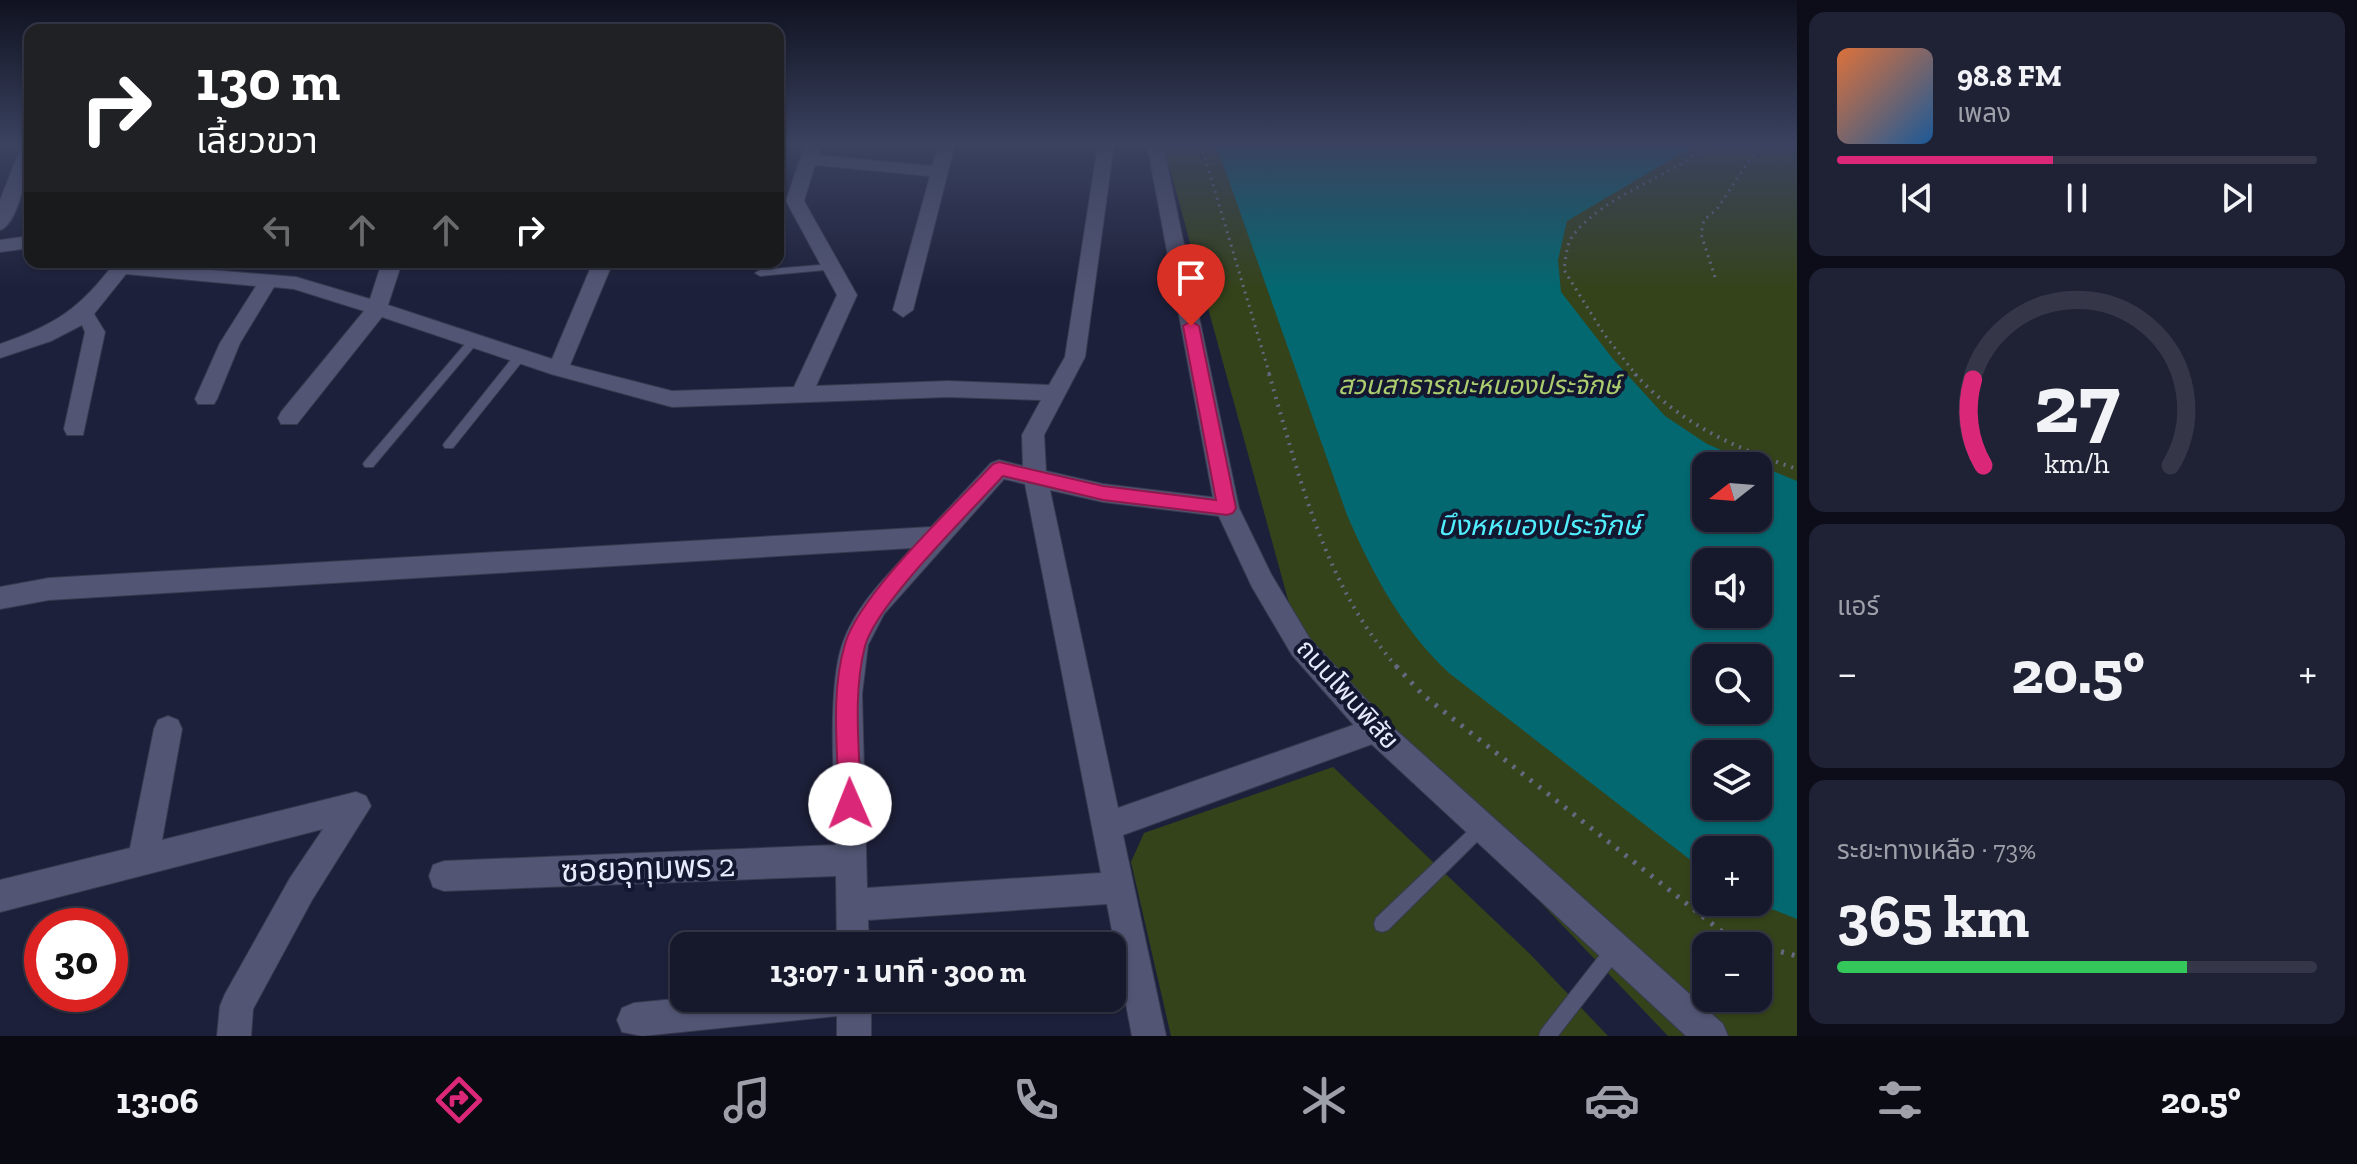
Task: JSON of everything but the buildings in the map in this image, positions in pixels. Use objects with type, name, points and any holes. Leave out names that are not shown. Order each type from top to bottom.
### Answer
[{"type":"street","points":[[0,224],[12,192]]},
{"type":"street","points":[[798,192],[795,201],[847,295],[802,394]]},
{"type":"street","points":[[903,310],[933,192]]},
{"type":"street","points":[[1099,192],[1075,357],[1033,435],[1035,475],[1149,1036]]},
{"type":"street","name":"ถนนโพนพิสัย","points":[[1165,192],[1227,508],[1261,580],[1301,647],[1376,730],[1711,1036]]},
{"type":"street","points":[[0,246],[24,243]]},
{"type":"street","points":[[0,351],[59,331],[83,316],[121,268]]},
{"type":"street","points":[[152,268],[267,283],[296,283],[475,339],[558,369],[672,399],[948,389],[1057,393]]},
{"type":"street","points":[[289,418],[377,309],[390,268]]},
{"type":"street","points":[[558,369],[600,268]]},
{"type":"street","points":[[206,399],[230,343],[267,283]]},
{"type":"street","points":[[75,429],[95,332],[91,321],[83,316]]},
{"type":"street","points":[[853,932],[848,694],[855,644],[875,606],[935,537],[999,469],[1103,493],[1227,508]]},
{"type":"street","points":[[0,598],[49,589],[935,537]]},
{"type":"street","points":[[143,858],[168,729]]},
{"type":"street","points":[[1106,827],[1376,730]]},
{"type":"street","points":[[0,896],[356,806],[301,889],[237,1006],[234,1036]]},
{"type":"street","name":"ซอยอุทุมพร 2","points":[[444,876],[851,860]]},
{"type":"street","points":[[852,905],[1117,888]]},
{"type":"street","points":[[634,1020],[713,1012]]},
{"type":"street","points":[[853,1012],[854,1036]]},
{"type":"lane","points":[[760,273],[833,267]]},
{"type":"lane","points":[[369,464],[475,339]]},
{"type":"lane","points":[[449,445],[521,355]]},
{"type":"lane","points":[[1382,924],[1482,827]]},
{"type":"lane","points":[[1547,1036],[1615,949]]},
{"type":"path","points":[[1215,192],[1311,516],[1349,601],[1396,669],[1423,695],[1730,938],[1797,956]]},
{"type":"path","points":[[1637,192],[1596,214],[1572,236],[1564,270],[1588,315],[1641,380],[1692,424],[1753,454],[1797,469]]},
{"type":"path","points":[[1715,277],[1701,234],[1704,220],[1717,209],[1728,192]]},
{"type":"green space","name":"สวนสาธารณะหนองประจักษ์","points":[[1176,192],[1797,192],[1797,1036],[1668,1036],[1376,730],[1301,647]]},
{"type":"green space","points":[[1333,767],[1531,955],[1608,1036],[1171,1036],[1131,862],[1144,833]]},
{"type":"water","name":"บึงหหนองประจักษ์","points":[[1233,192],[1615,192],[1567,221],[1558,260],[1561,292],[1613,359],[1665,416],[1707,444],[1726,452],[1692,452],[1692,532],[1772,532],[1772,471],[1797,481],[1797,919],[1772,909],[1772,836],[1692,836],[1692,861],[1449,673],[1416,638],[1390,599],[1347,515]]},
{"type":"route","points":[[850,804],[848,694],[855,644],[875,606],[999,469],[1103,493],[1227,508],[1191,326]]}]
